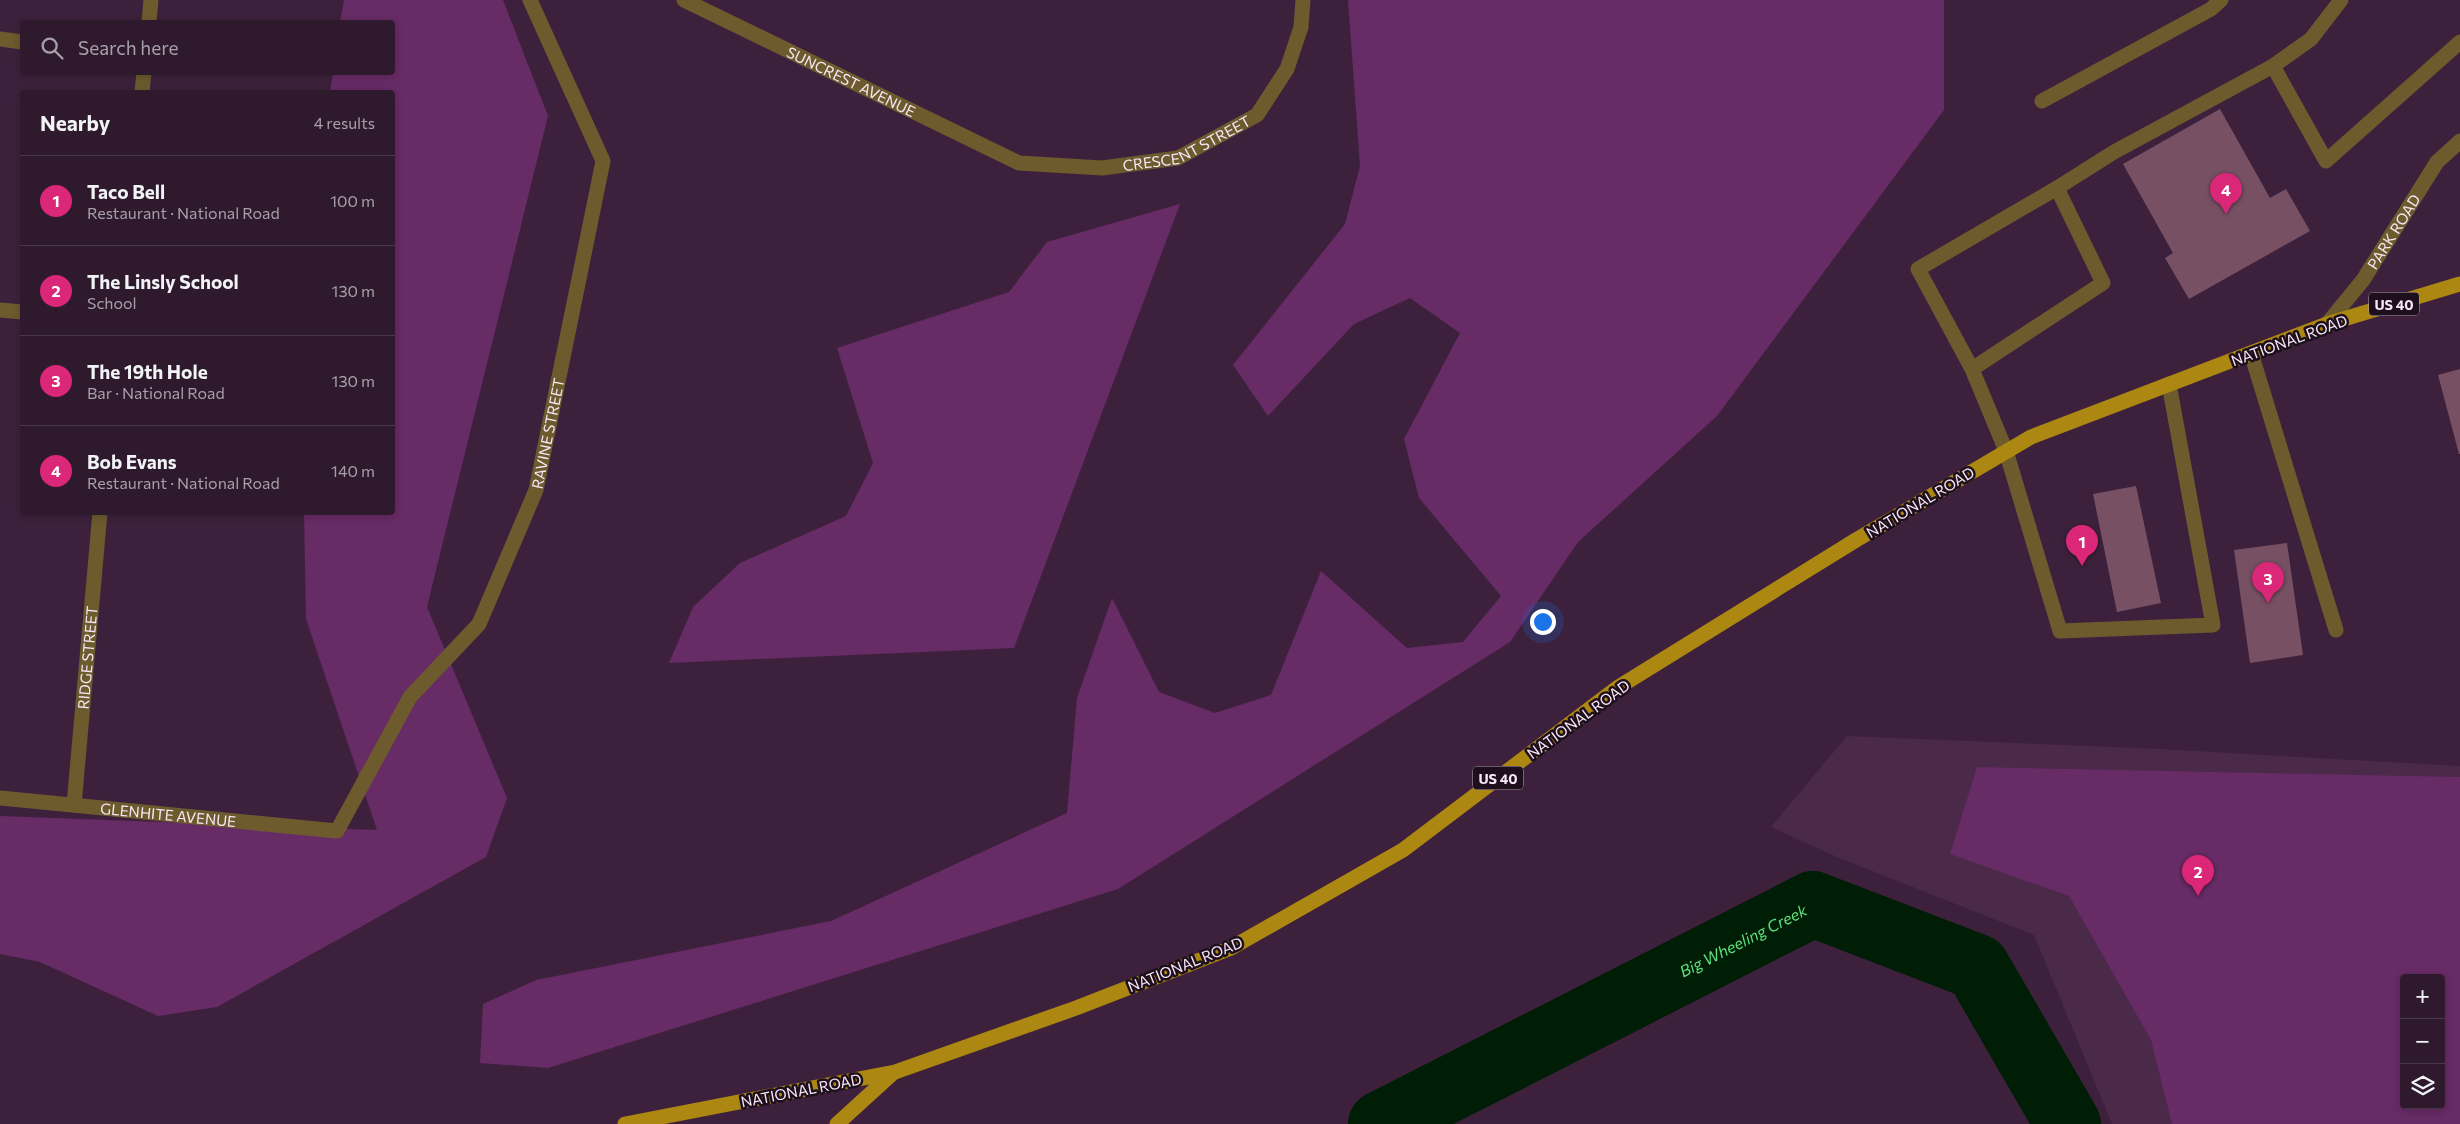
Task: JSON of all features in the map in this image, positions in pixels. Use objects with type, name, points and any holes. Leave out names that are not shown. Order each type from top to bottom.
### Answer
[{"type":"main road","name":"NATIONAL ROAD","points":[[625,1124],[895,1072],[1076,1008],[1231,948],[1403,850],[1618,688],[1856,540],[2031,436],[2328,324],[2460,284]]},
{"type":"main road","points":[[837,1124],[895,1072]]},
{"type":"street","points":[[149,20],[151,0]]},
{"type":"street","name":"RAVINE STREET","points":[[337,831],[410,697],[479,624],[536,490],[603,161],[530,0]]},
{"type":"street","name":"SUNCREST AVENUE","points":[[684,0],[1019,163]]},
{"type":"street","name":"CRESCENT STREET","points":[[1019,163],[1102,168],[1178,158],[1257,115],[1287,69],[1301,27],[1303,0]]},
{"type":"street","points":[[2042,101],[2211,9],[2221,0]]},
{"type":"street","points":[[2169,384],[2213,625],[2060,631],[2006,451],[1972,369],[1918,269],[2057,188],[2114,152],[2273,66],[2310,39],[2341,0]]},
{"type":"street","points":[[0,39],[20,42]]},
{"type":"street","points":[[2273,66],[2326,161],[2460,42]]},
{"type":"street","points":[[142,90],[144,75]]},
{"type":"street","name":"PARK ROAD","points":[[2328,324],[2363,280],[2437,162],[2460,141]]},
{"type":"street","points":[[1972,369],[2103,283],[2057,188]]},
{"type":"street","points":[[0,310],[20,312]]},
{"type":"street","points":[[2251,353],[2336,630]]},
{"type":"street","name":"RIDGE STREET","points":[[74,805],[100,515]]},
{"type":"street","name":"GLENHITE AVENUE","points":[[0,798],[337,831]]},
{"type":"shaded area","points":[[344,0],[503,0],[548,116],[427,607],[507,798],[486,857],[217,1007],[158,1016],[40,962],[0,954],[0,816],[377,830],[306,619],[304,515],[395,515],[395,90],[330,90],[333,75],[395,75],[395,20],[340,20]]},
{"type":"shaded area","points":[[1348,0],[1944,0],[1944,110],[1717,416],[1578,542],[1510,642],[1118,889],[548,1068],[480,1063],[483,1004],[536,980],[831,921],[1067,813],[1077,698],[1112,598],[1159,692],[1215,713],[1271,695],[1321,571],[1407,648],[1463,642],[1501,596],[1419,498],[1404,439],[1460,333],[1410,298],[1354,324],[1268,416],[1233,365],[1345,224],[1360,166]]},
{"type":"shaded area","points":[[1180,204],[1014,648],[669,663],[693,607],[740,563],[846,516],[873,463],[837,348],[1009,292],[1047,242]]},
{"type":"shaded area","points":[[1847,736],[2160,749],[2460,766],[2460,1124],[2112,1124],[2034,935],[1837,857],[1771,827]]},
{"type":"shaded area","points":[[1977,767],[2460,777],[2460,1124],[2172,1124],[2151,1040],[2069,896],[1950,854]]},
{"type":"building","points":[[2220,109],[2270,198],[2286,189],[2310,231],[2189,299],[2165,258],[2173,253],[2123,164]]},
{"type":"building","points":[[2460,369],[2460,454],[2459,454],[2438,375]]},
{"type":"building","points":[[2136,486],[2161,603],[2117,612],[2093,494]]},
{"type":"building","points":[[2287,543],[2303,655],[2250,663],[2234,550]]},
{"type":"waterway","name":"Big Wheeling Creek","points":[[1381,1124],[1813,904],[1977,967],[2068,1124]]},
{"type":"place","name":"Bob Evans","points":[[2226,214]]},
{"type":"place","name":"Taco Bell","points":[[2082,566]]},
{"type":"place","name":"The 19th Hole","points":[[2268,603]]},
{"type":"place","name":"The Linsly School","points":[[2198,896]]}]
